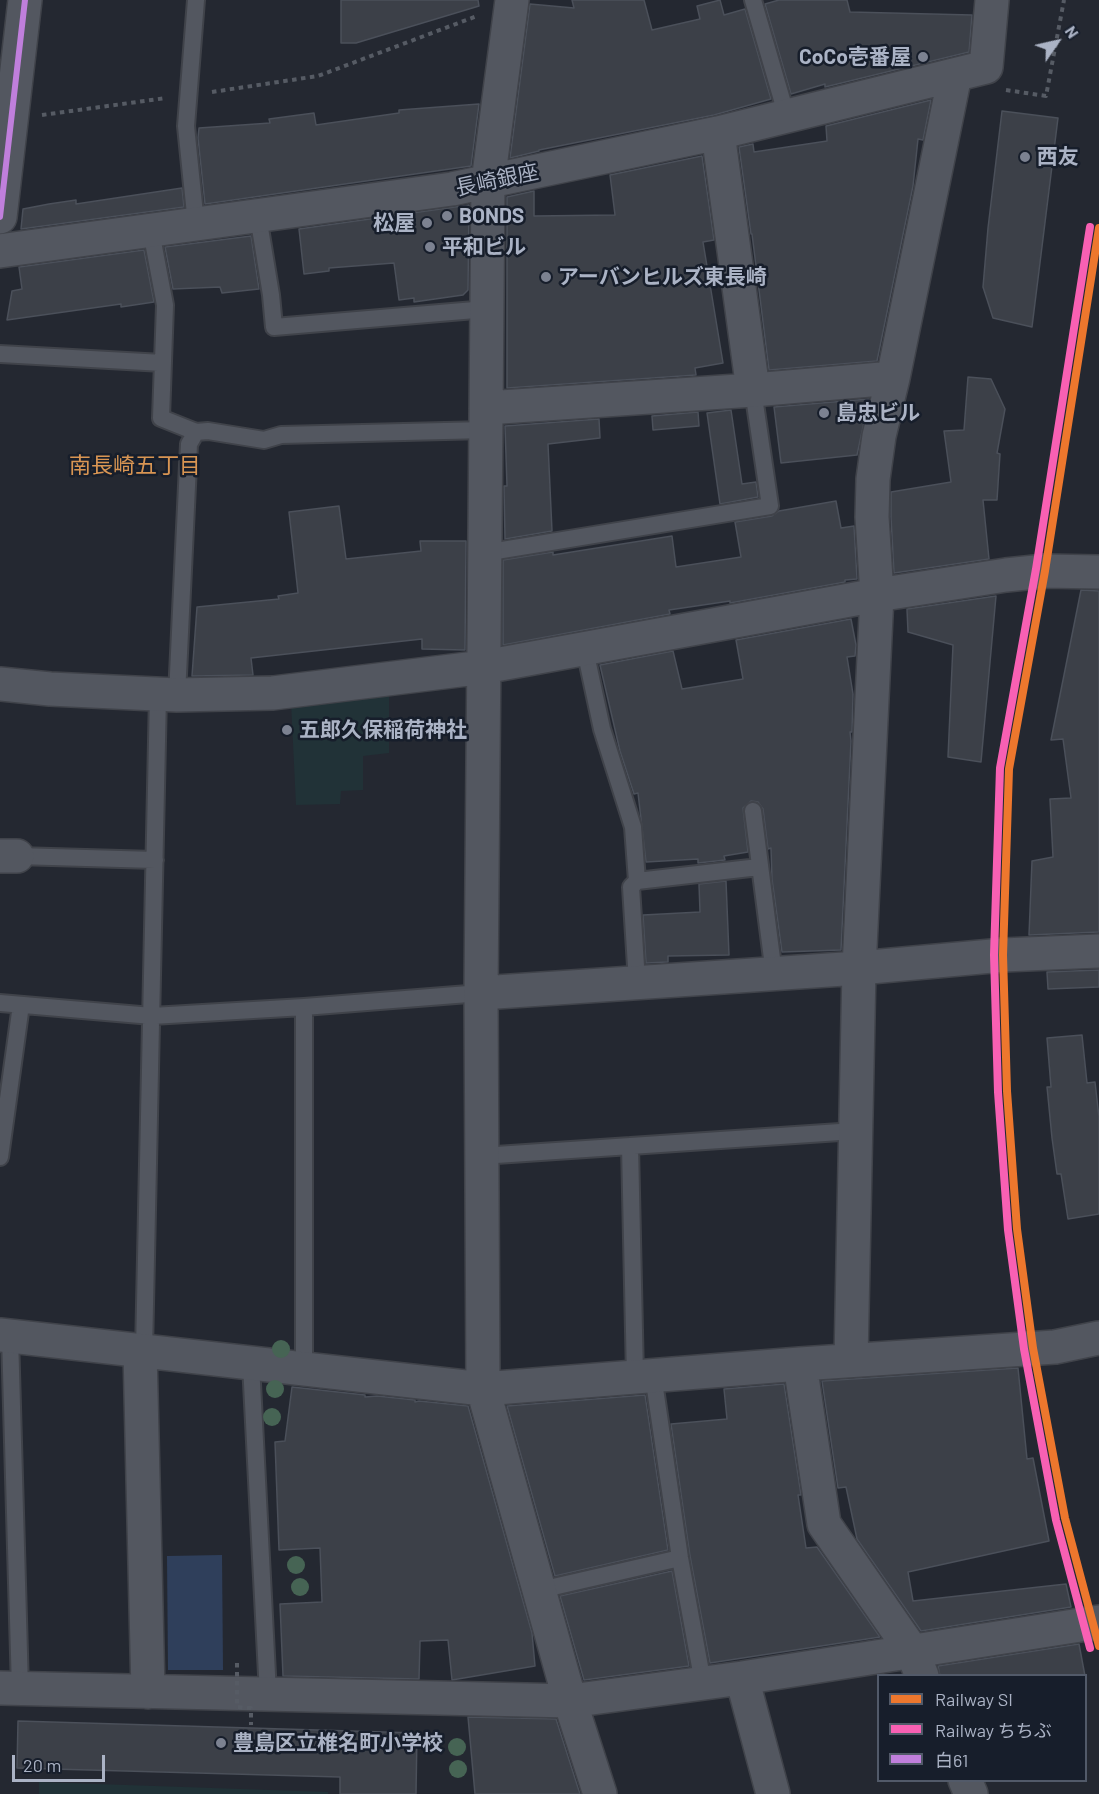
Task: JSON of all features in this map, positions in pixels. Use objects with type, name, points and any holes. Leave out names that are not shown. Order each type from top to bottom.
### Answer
[{"type":"street","points":[[0,217],[5,119],[25,0]]},
{"type":"street","points":[[851,1360],[858,968],[877,596],[872,517],[873,479],[879,436],[893,378],[981,77],[993,0]]},
{"type":"street","points":[[512,2],[488,182],[481,993],[483,1389],[570,1701],[600,1794]]},
{"type":"street","name":"長崎銀座","points":[[0,251],[452,189],[981,77]]},
{"type":"street","points":[[718,133],[753,390]]},
{"type":"street","points":[[486,419],[753,390],[893,378]]},
{"type":"street","points":[[0,684],[50,689],[167,694],[273,693],[484,667],[1006,575],[1045,571],[1099,572]]},
{"type":"street","points":[[481,993],[858,968],[1004,955],[1099,951]]},
{"type":"street","points":[[5,1336],[304,1371],[483,1389],[851,1360],[1055,1347],[1099,1338]]},
{"type":"street","points":[[142,1351],[148,1692]]},
{"type":"street","points":[[800,1364],[824,1524],[917,1664]]},
{"type":"street","points":[[10,1689],[570,1701],[742,1678],[917,1664],[1099,1622]]},
{"type":"street","points":[[742,1678],[774,1794]]},
{"type":"lane","points":[[196,0],[186,126],[196,225]]},
{"type":"lane","points":[[753,0],[787,117]]},
{"type":"lane","points":[[258,216],[274,327],[487,309]]},
{"type":"lane","points":[[151,231],[165,305],[161,418],[196,432],[208,431],[264,440],[281,435],[486,419]]},
{"type":"lane","points":[[0,354],[163,363]]},
{"type":"lane","points":[[484,553],[770,506],[753,390]]},
{"type":"lane","points":[[142,1351],[155,860],[189,444],[196,432]]},
{"type":"lane","points":[[585,650],[602,729],[633,827],[638,881]]},
{"type":"lane","points":[[753,811],[774,974]]},
{"type":"lane","points":[[8,856],[155,860]]},
{"type":"lane","points":[[637,982],[631,887],[638,881],[759,867]]},
{"type":"lane","points":[[0,1003],[152,1016],[481,993]]},
{"type":"lane","points":[[0,1157],[21,1005]]},
{"type":"lane","points":[[304,1007],[304,1371]]},
{"type":"lane","points":[[481,1156],[855,1131]]},
{"type":"lane","points":[[630,1146],[644,1376],[703,1683]]},
{"type":"lane","points":[[5,1336],[10,1689]]},
{"type":"lane","points":[[251,1364],[268,1694]]},
{"type":"lane","points":[[540,1590],[680,1558]]},
{"type":"path","points":[[981,77],[1046,96],[1064,0]]},
{"type":"path","points":[[5,119],[318,76],[512,2]]},
{"type":"path","points":[[237,1663],[237,1707],[251,1708],[251,1725]]},
{"type":"shaded area","points":[[389,692],[389,753],[363,756],[363,790],[341,791],[340,804],[296,805],[291,702]]},
{"type":"shaded area","points":[[39,1782],[328,1792],[328,1794],[39,1794]]},
{"type":"water","points":[[222,1555],[223,1670],[168,1670],[167,1556]]},
{"type":"building","points":[[341,0],[478,0],[479,6],[356,43],[341,43]]},
{"type":"building","points":[[572,0],[644,0],[652,30],[700,19],[697,6],[720,0],[724,15],[745,9],[771,99],[714,115],[539,150],[510,158],[530,4],[574,8]]},
{"type":"building","points":[[779,0],[847,0],[850,12],[972,15],[969,52],[825,87],[825,84],[791,94],[765,4]]},
{"type":"building","points":[[931,100],[923,140],[918,139],[913,186],[877,361],[769,370],[739,147],[753,144],[754,152],[827,141],[826,126]]},
{"type":"building","points":[[479,104],[471,166],[205,204],[199,128],[270,123],[269,119],[314,113],[316,125],[399,113],[399,110]]},
{"type":"building","points":[[1002,111],[1058,118],[1032,327],[993,318],[983,287]]},
{"type":"building","points":[[702,156],[714,240],[703,242],[723,363],[695,368],[696,375],[507,388],[507,197],[534,191],[534,216],[615,215],[610,175]]},
{"type":"building","points":[[182,188],[184,207],[21,229],[23,209],[76,200],[76,204]]},
{"type":"building","name":"平和ビル","points":[[469,205],[468,290],[463,295],[414,302],[414,298],[399,300],[394,263],[329,268],[329,271],[304,274],[299,229]]},
{"type":"building","points":[[251,236],[259,289],[222,293],[220,287],[173,289],[165,247]]},
{"type":"building","points":[[144,250],[154,302],[121,307],[121,304],[7,320],[12,291],[22,289],[19,267]]},
{"type":"building","points":[[968,377],[991,379],[1005,409],[997,453],[1000,454],[997,500],[983,500],[989,559],[894,573],[891,492],[951,482],[944,431],[964,430]]},
{"type":"building","points":[[869,399],[857,455],[781,463],[774,407]]},
{"type":"building","points":[[731,410],[742,484],[756,482],[758,497],[720,504],[707,413]]},
{"type":"building","points":[[698,412],[699,426],[653,430],[652,416]]},
{"type":"building","points":[[599,419],[600,438],[548,444],[552,531],[505,539],[504,486],[507,486],[505,426]]},
{"type":"building","points":[[836,501],[841,528],[854,526],[857,579],[730,603],[730,601],[669,610],[670,614],[503,645],[503,560],[553,552],[553,555],[672,536],[676,567],[741,557],[735,522],[772,516],[779,511]]},
{"type":"building","points":[[339,506],[346,559],[421,551],[420,541],[466,541],[465,650],[422,649],[422,639],[251,658],[253,675],[192,676],[197,607],[279,599],[278,596],[298,593],[289,512]]},
{"type":"building","points":[[1081,590],[1099,591],[1099,932],[1029,935],[1032,861],[1053,857],[1050,799],[1071,798],[1063,739],[1051,740]]},
{"type":"building","points":[[996,596],[981,762],[948,757],[953,645],[908,632],[907,609]]},
{"type":"building","points":[[851,619],[856,645],[855,656],[847,657],[853,694],[841,950],[782,952],[772,879],[771,848],[768,849],[763,809],[758,802],[751,801],[743,808],[748,852],[724,856],[725,860],[698,863],[698,859],[646,862],[638,793],[634,794],[620,751],[600,665],[673,651],[682,689],[743,679],[736,640]]},
{"type":"building","points":[[726,881],[729,955],[668,956],[668,962],[646,963],[643,915],[700,912],[699,884]]},
{"type":"building","points":[[1099,970],[1099,987],[1048,989],[1047,972]]},
{"type":"building","points":[[1082,1035],[1087,1083],[1095,1082],[1099,1117],[1099,1214],[1068,1219],[1061,1174],[1057,1174],[1052,1138],[1047,1087],[1051,1087],[1047,1038]]},
{"type":"building","points":[[1018,1368],[1027,1459],[1033,1458],[1049,1541],[908,1572],[913,1601],[1066,1584],[1071,1607],[921,1631],[857,1539],[846,1487],[838,1488],[822,1381]]},
{"type":"building","points":[[784,1384],[801,1495],[798,1495],[806,1548],[817,1547],[880,1637],[710,1663],[690,1556],[671,1424],[727,1419],[724,1389]]},
{"type":"building","points":[[292,1387],[365,1395],[365,1397],[377,1396],[415,1400],[415,1402],[468,1406],[532,1633],[535,1666],[452,1680],[448,1640],[420,1641],[419,1679],[283,1676],[280,1604],[322,1602],[320,1548],[279,1550],[275,1442],[285,1441]]},
{"type":"building","points":[[645,1395],[668,1550],[555,1576],[507,1406]]},
{"type":"building","points":[[672,1571],[689,1666],[584,1680],[560,1596]]},
{"type":"building","points":[[1079,1644],[1085,1674],[940,1674],[938,1666]]},
{"type":"building","points":[[468,1717],[556,1719],[580,1794],[475,1794]]},
{"type":"building","points":[[18,1721],[417,1733],[416,1794],[340,1794],[340,1777],[17,1768]]},
{"type":"rail line","name":"ちちぶ","points":[[1090,227],[1036,569],[1000,768],[994,955],[998,1092],[1008,1230],[1024,1349],[1056,1520],[1090,1648]]},
{"type":"rail line","name":"SI","points":[[1099,228],[1045,571],[1009,769],[1003,955],[1007,1091],[1017,1229],[1033,1348],[1065,1518],[1099,1646]]},
{"type":"transit line","name":"白61","points":[[0,217],[25,0]]},
{"type":"place","name":"CoCo壱番屋","points":[[923,57]]},
{"type":"place","name":"西友","points":[[1025,157]]},
{"type":"place","name":"BONDS","points":[[447,216]]},
{"type":"place","name":"松屋","points":[[427,223]]},
{"type":"place","name":"平和ビル","points":[[430,247]]},
{"type":"place","name":"アーバンヒルズ東長崎","points":[[546,277]]},
{"type":"place","name":"島忠ビル","points":[[824,413]]},
{"type":"place","name":"五郎久保稲荷神社","points":[[287,730]]},
{"type":"place","name":"豊島区立椎名町小学校","points":[[221,1743]]},
{"type":"district","name":"南長崎五丁目","points":[[135,466]]}]
